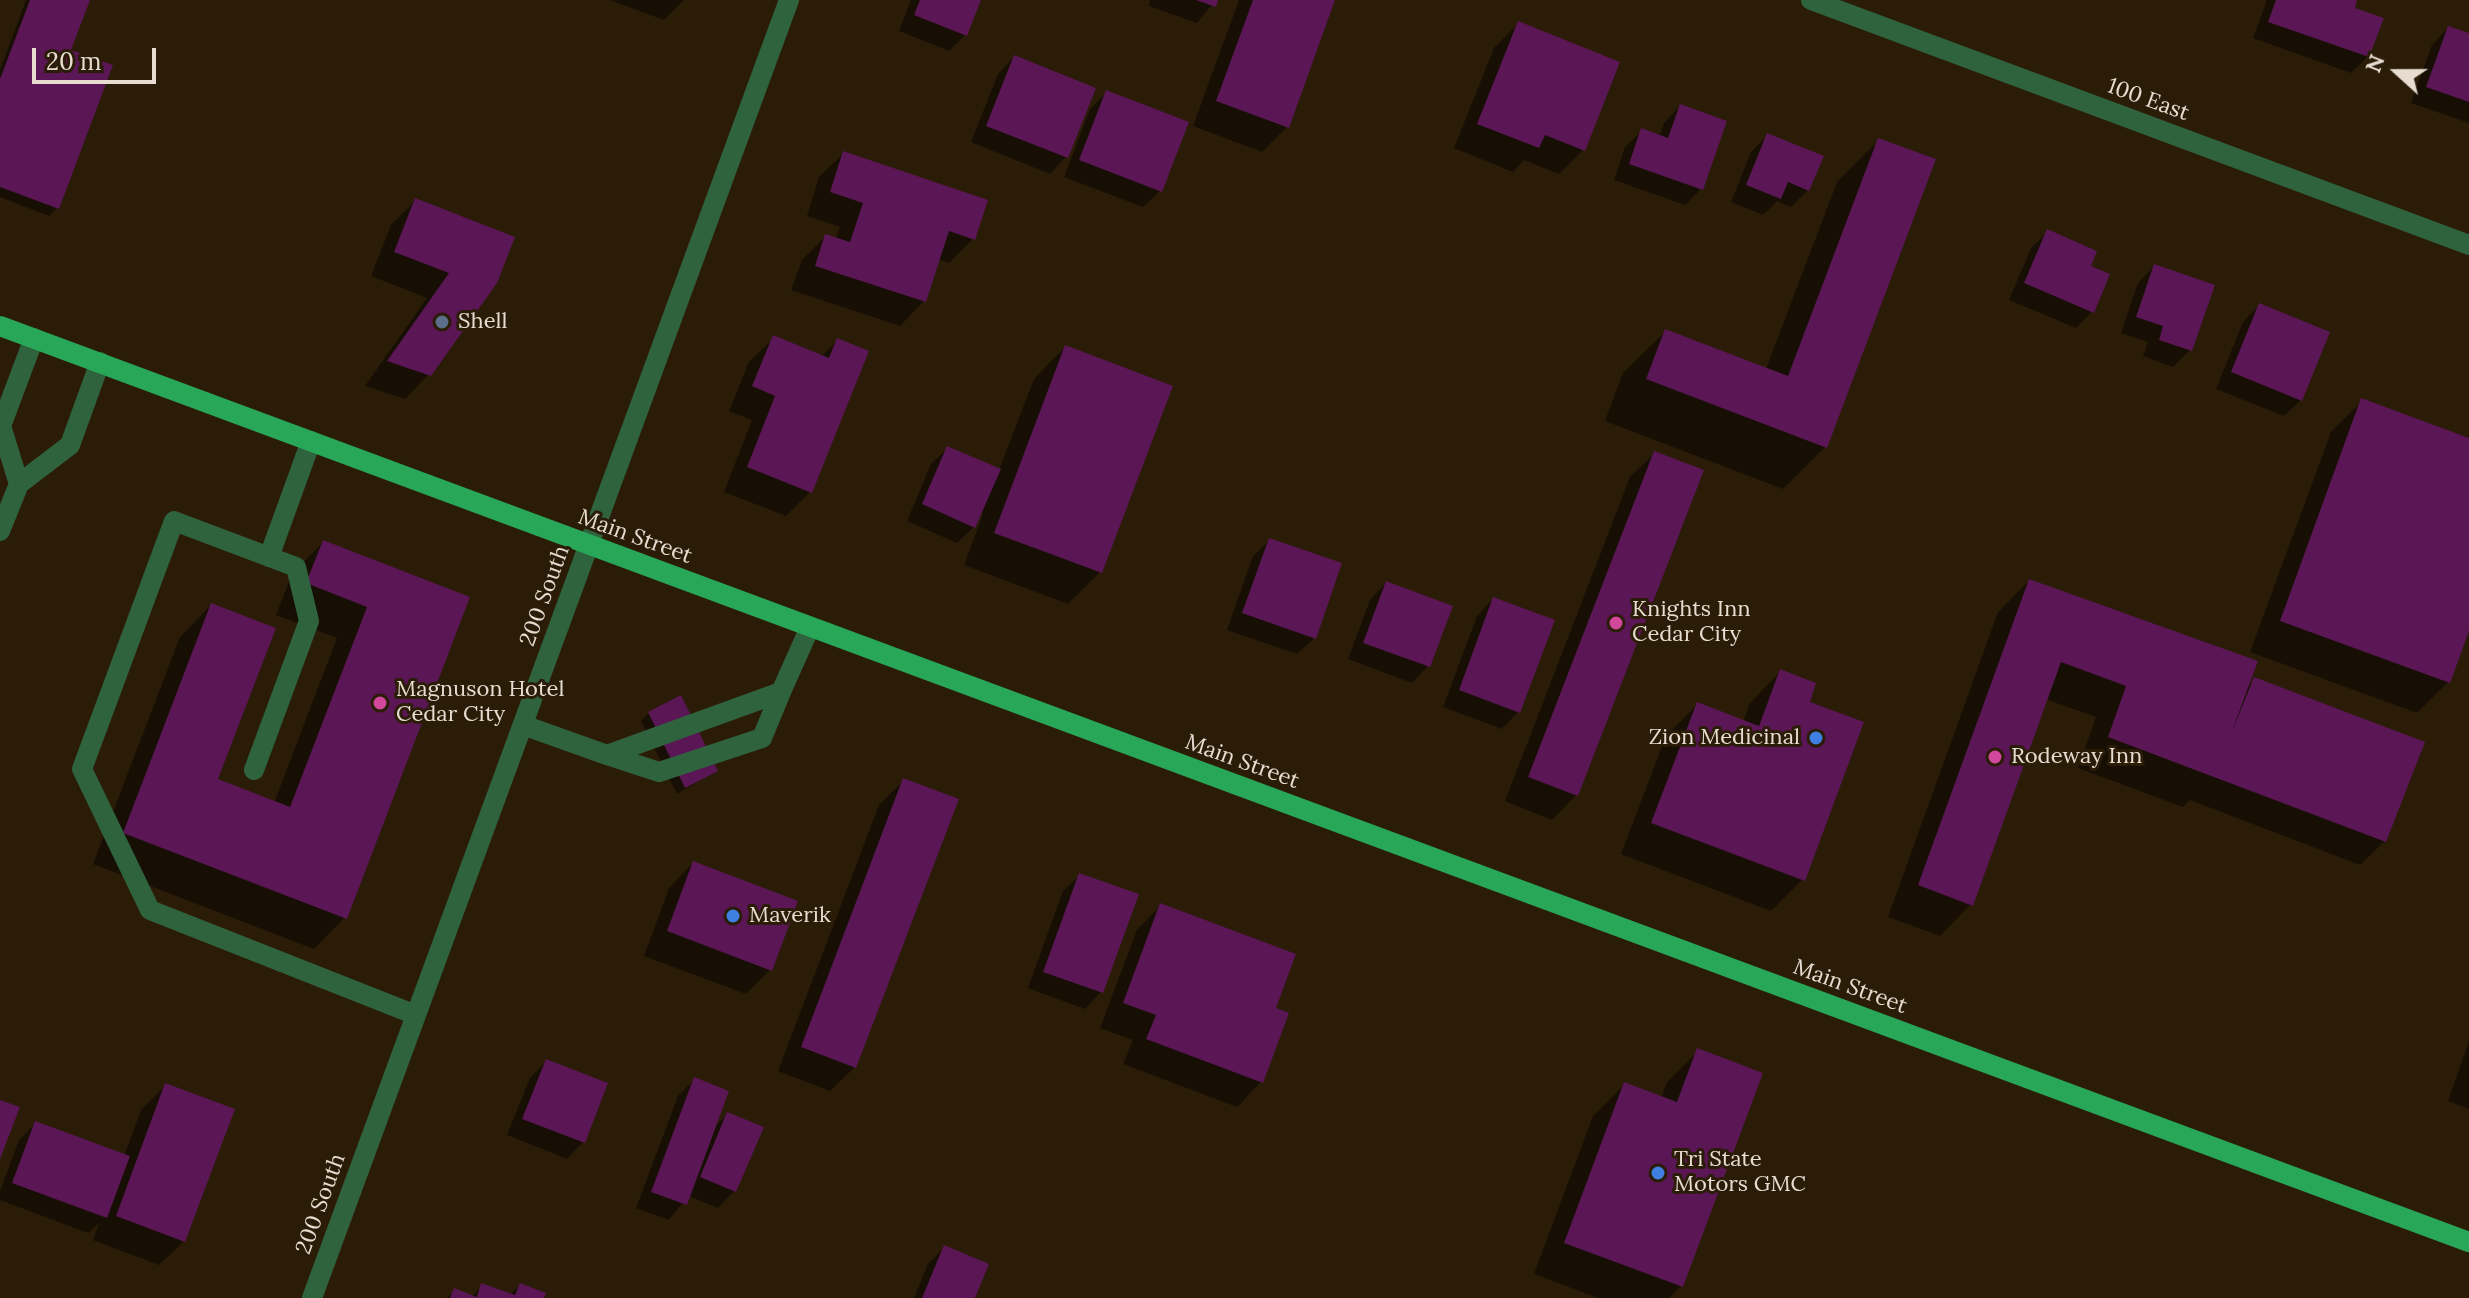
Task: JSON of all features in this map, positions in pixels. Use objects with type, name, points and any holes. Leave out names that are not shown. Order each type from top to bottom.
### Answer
[{"type":"main road","name":"Main Street","points":[[0,326],[2469,1242]]},
{"type":"street","name":"200 South","points":[[312,1298],[789,0]]},
{"type":"street","name":"100 East","points":[[1811,0],[2469,245]]},
{"type":"street","points":[[19,484],[1,426],[34,338]]},
{"type":"street","points":[[0,531],[19,484],[70,445],[100,362]]},
{"type":"street","points":[[269,557],[311,441]]},
{"type":"street","points":[[254,770],[309,621],[296,567],[174,521],[82,769],[150,910],[416,1015]]},
{"type":"street","points":[[523,725],[659,772],[762,738],[810,627]]},
{"type":"street","points":[[607,755],[781,692]]},
{"type":"building","points":[[30,0],[90,0],[71,50],[113,65],[59,209],[0,187],[0,79]]},
{"type":"building","points":[[920,0],[981,0],[967,36],[914,15]]},
{"type":"building","points":[[1196,0],[1218,0],[1216,7]]},
{"type":"building","points":[[1253,0],[1335,0],[1289,128],[1216,101]]},
{"type":"building","points":[[2276,0],[2357,0],[2355,8],[2384,18],[2369,57],[2268,22]]},
{"type":"building","points":[[1518,21],[1620,62],[1585,151],[1545,135],[1539,148],[1477,124]]},
{"type":"building","points":[[2448,26],[2469,33],[2469,102],[2426,87]]},
{"type":"building","points":[[1014,55],[1096,88],[1068,158],[986,126]]},
{"type":"building","points":[[1106,90],[1189,122],[1162,192],[1079,160]]},
{"type":"building","points":[[1680,104],[1727,121],[1703,190],[1629,164],[1641,128],[1668,138]]},
{"type":"building","points":[[1767,133],[1824,156],[1809,191],[1788,182],[1781,199],[1746,185]]},
{"type":"building","points":[[1878,138],[1936,159],[1827,448],[1646,379],[1665,329],[1788,376]]},
{"type":"building","points":[[843,151],[988,200],[975,240],[949,231],[926,302],[815,266],[825,234],[850,242],[863,203],[830,192]]},
{"type":"building","name":"Shell","points":[[415,198],[515,237],[497,283],[431,376],[387,361],[449,273],[394,252]]},
{"type":"building","points":[[2047,229],[2097,251],[2091,266],[2110,274],[2094,313],[2024,283]]},
{"type":"building","points":[[2154,264],[2215,285],[2192,351],[2159,340],[2163,326],[2136,317]]},
{"type":"building","points":[[2259,303],[2330,332],[2302,401],[2231,372]]},
{"type":"building","points":[[773,335],[829,358],[837,338],[869,351],[812,493],[747,467],[775,396],[752,386]]},
{"type":"building","points":[[1065,345],[1173,386],[1102,573],[994,533]]},
{"type":"building","points":[[2361,398],[2469,438],[2469,631],[2450,683],[2280,621]]},
{"type":"building","points":[[947,446],[1001,469],[975,528],[922,504]]},
{"type":"building","name":"Knights Inn Cedar City","points":[[1654,451],[1704,470],[1578,796],[1528,777]]},
{"type":"building","points":[[1269,538],[1342,563],[1316,639],[1242,613]]},
{"type":"building","name":"Magnuson Hotel Cedar City","points":[[323,540],[470,597],[347,919],[123,833],[211,603],[276,628],[218,779],[290,807],[367,607],[306,583]]},
{"type":"building","name":"Rodeway Inn","points":[[2029,579],[2258,661],[2231,734],[2254,677],[2425,742],[2386,842],[2108,737],[2126,686],[2061,662],[1973,906],[1918,885]]},
{"type":"building","points":[[1386,581],[1453,606],[1430,667],[1363,643]]},
{"type":"building","points":[[1493,597],[1555,620],[1520,713],[1459,690]]},
{"type":"building","points":[[1780,669],[1816,683],[1810,702],[1864,722],[1805,881],[1651,823],[1697,702],[1759,726]]},
{"type":"building","points":[[681,695],[718,771],[685,788],[648,712]]},
{"type":"building","points":[[903,778],[959,799],[856,1068],[801,1047]]},
{"type":"building","name":"Maverik","points":[[693,861],[798,901],[772,971],[667,931]]},
{"type":"building","points":[[1079,873],[1139,894],[1103,993],[1043,972]]},
{"type":"building","points":[[1160,903],[1296,954],[1276,1008],[1289,1013],[1263,1083],[1146,1039],[1156,1015],[1123,1003]]},
{"type":"building","name":"Tri State Motors GMC","points":[[1697,1048],[1763,1073],[1683,1287],[1564,1243],[1624,1082],[1677,1102]]},
{"type":"building","points":[[546,1059],[608,1083],[585,1143],[522,1119]]},
{"type":"building","points":[[694,1077],[729,1091],[687,1205],[651,1192]]},
{"type":"building","points":[[165,1083],[235,1109],[185,1242],[116,1216]]},
{"type":"building","points":[[0,1100],[20,1107],[0,1159]]},
{"type":"building","points":[[727,1112],[764,1127],[736,1192],[700,1177]]},
{"type":"building","points":[[35,1121],[130,1156],[107,1218],[12,1183]]},
{"type":"building","points":[[944,1245],[989,1264],[975,1298],[922,1298]]},
{"type":"building","points":[[481,1283],[515,1295],[520,1283],[546,1293],[544,1298],[450,1298],[454,1288],[477,1297]]},
{"type":"place","name":"Shell","points":[[442,322]]},
{"type":"place","name":"Knights Inn Cedar City","points":[[1616,623]]},
{"type":"place","name":"Magnuson Hotel Cedar City","points":[[380,703]]},
{"type":"place","name":"Zion Medicinal","points":[[1816,738]]},
{"type":"place","name":"Rodeway Inn","points":[[1995,757]]},
{"type":"place","name":"Maverik","points":[[733,916]]},
{"type":"place","name":"Tri State Motors GMC","points":[[1658,1173]]}]
